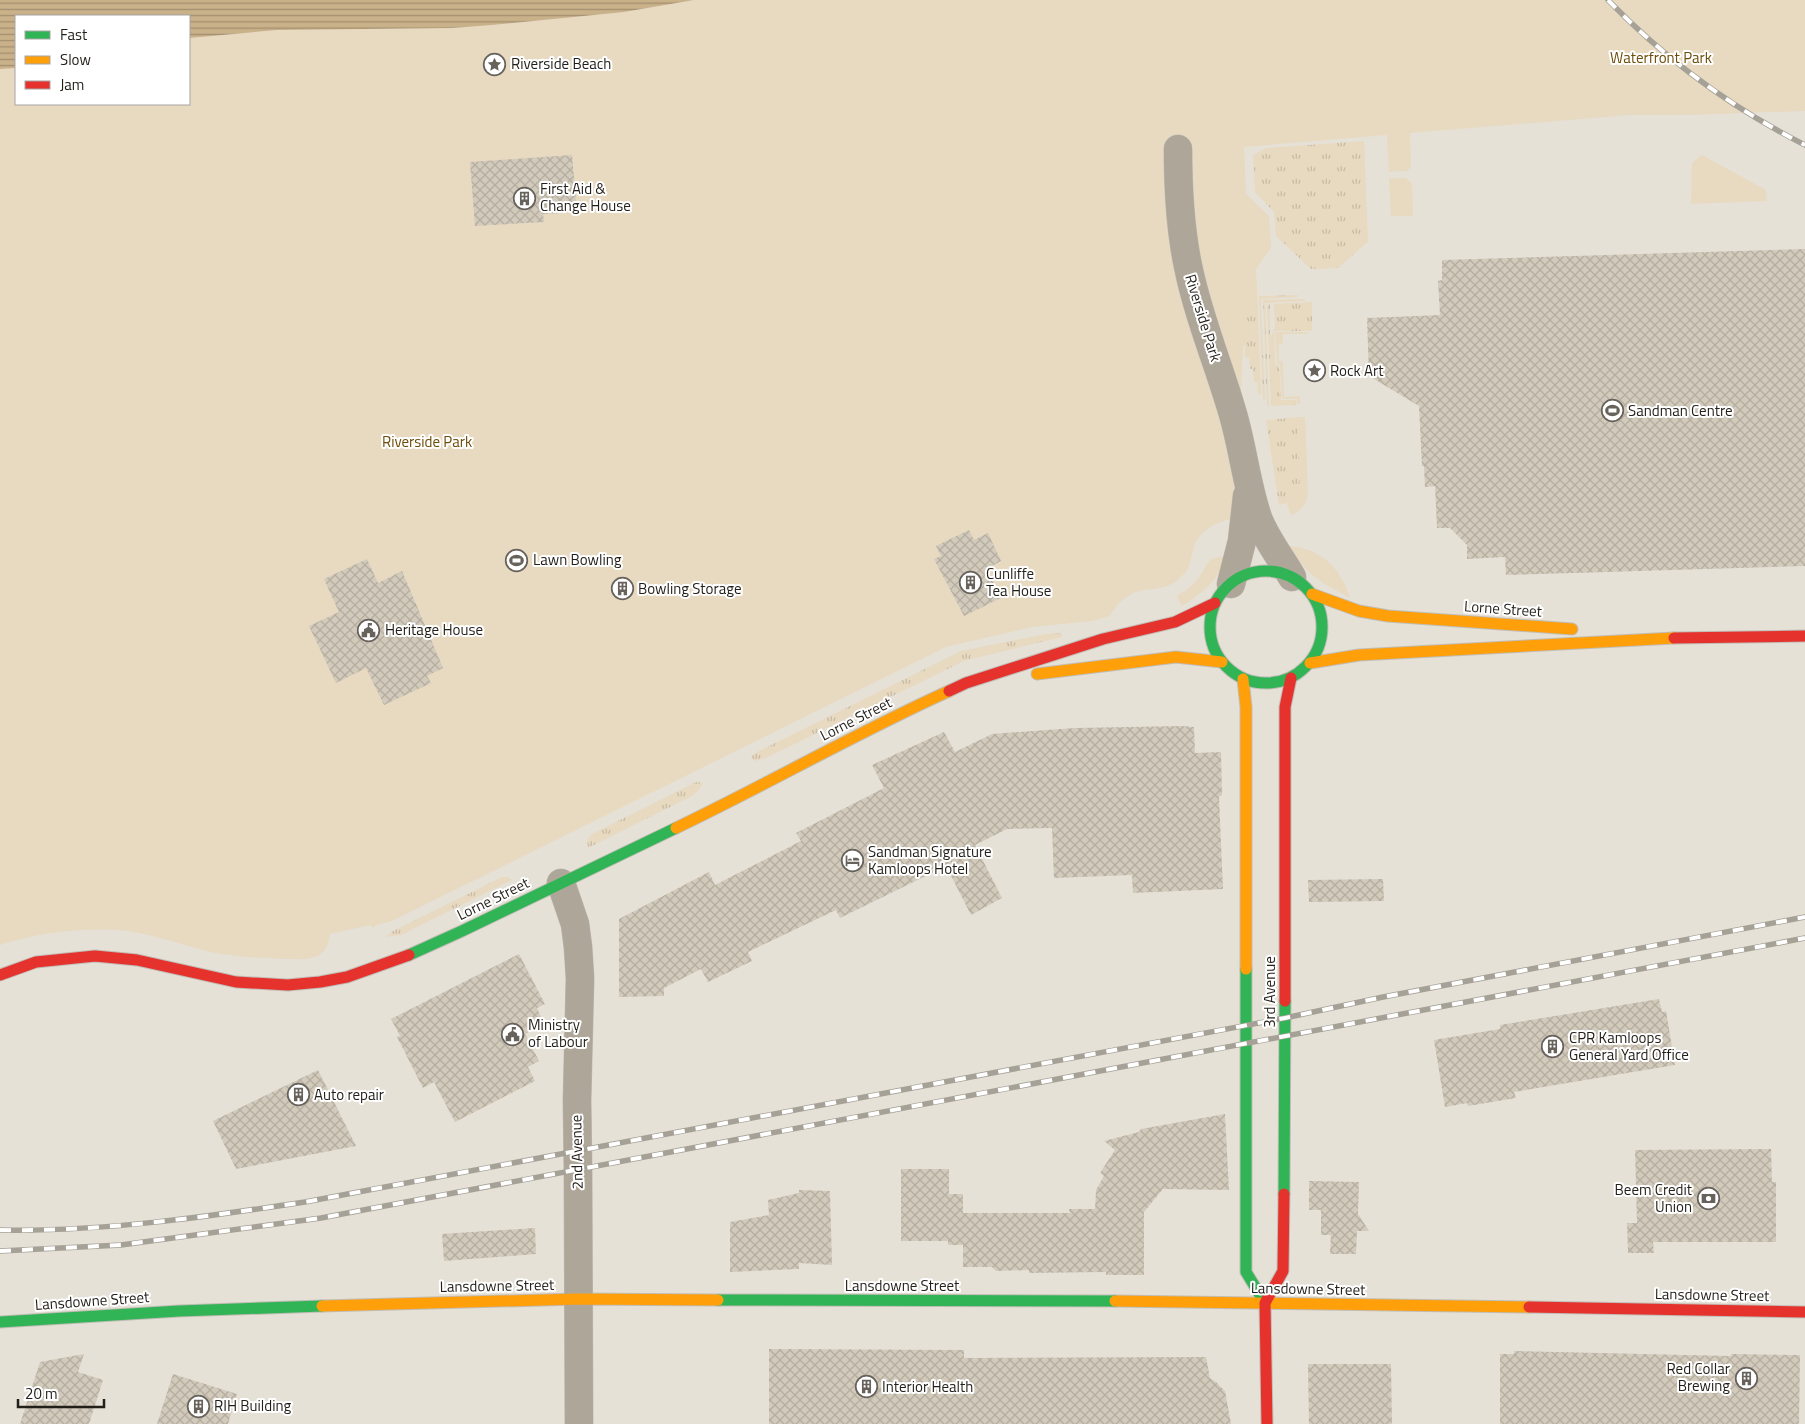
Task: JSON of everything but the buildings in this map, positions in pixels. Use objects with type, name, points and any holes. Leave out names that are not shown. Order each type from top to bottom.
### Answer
[{"type":"street","name":"Riverside Park","points":[[1178,149],[1182,224],[1188,269],[1212,352],[1239,434],[1248,484],[1259,520],[1302,586]]},
{"type":"street","name":"Riverside Park","points":[[1223,593],[1242,541],[1248,484]]},
{"type":"street","points":[[1260,572],[1276,572],[1302,586],[1319,607],[1322,621],[1322,636],[1318,650],[1310,663],[1291,678],[1275,683],[1259,683],[1243,679],[1232,672],[1222,662],[1214,649],[1210,634],[1210,618],[1223,593],[1244,576],[1260,572]]},
{"type":"street","name":"Lorne Street","points":[[1302,586],[1360,611],[1388,616],[1696,638]]},
{"type":"street","name":"Lorne Street","points":[[0,975],[42,961],[95,956],[137,960],[236,982],[288,985],[347,977],[397,960],[462,931],[741,797],[890,718],[966,683],[1103,639],[1174,622],[1223,593]]},
{"type":"street","name":"Lorne Street","points":[[1310,663],[1359,655],[1696,638],[1805,636]]},
{"type":"street","name":"Lorne Street","points":[[966,683],[1155,658],[1176,657],[1222,662]]},
{"type":"street","name":"3rd Avenue","points":[[1243,679],[1246,707],[1246,1272],[1265,1302],[1283,1271],[1285,708],[1291,678]]},
{"type":"street","name":"2nd Avenue","points":[[561,883],[575,924],[580,978],[577,1102],[579,1424]]},
{"type":"street","name":"Lansdowne Street","points":[[0,1322],[179,1311],[413,1302],[578,1299],[1265,1302],[1805,1312]]},
{"type":"street","points":[[1265,1302],[1267,1424]]},
{"type":"green space","name":"Riverside Park","points":[[694,0],[1805,0],[1805,111],[1629,115],[1410,133],[1411,167],[1407,171],[1389,172],[1387,135],[1244,147],[1246,194],[1269,216],[1271,248],[1256,269],[1258,311],[1245,312],[1234,518],[1215,524],[1199,537],[1186,571],[1172,584],[1128,596],[1119,603],[1110,616],[1093,621],[1032,627],[946,647],[392,921],[372,928],[371,925],[330,934],[325,950],[315,957],[306,959],[254,958],[231,955],[210,952],[148,935],[117,930],[58,932],[0,945],[0,69],[15,68],[15,105],[190,105],[190,38],[277,30],[453,28],[624,12]]},
{"type":"green space","points":[[1364,141],[1368,242],[1338,268],[1311,269],[1276,236],[1274,212],[1255,192],[1253,155],[1266,148]]},
{"type":"green space","points":[[1702,155],[1766,190],[1767,201],[1691,204],[1692,163]]},
{"type":"green space","points":[[1389,178],[1406,178],[1412,184],[1413,216],[1391,216]]},
{"type":"green space","points":[[1298,295],[1298,297],[1261,299],[1265,400],[1263,400],[1259,296]]},
{"type":"green space","points":[[1305,299],[1305,301],[1265,303],[1269,406],[1267,406],[1263,300]]},
{"type":"green space","points":[[1312,302],[1312,331],[1274,331],[1275,365],[1279,365],[1281,400],[1296,400],[1296,405],[1271,406],[1267,304],[1270,304],[1270,333],[1272,336],[1273,330],[1275,329],[1274,304]]},
{"type":"green space","points":[[1258,311],[1261,394],[1258,394],[1257,382],[1254,382],[1253,369],[1250,369],[1249,358],[1245,357],[1245,345],[1241,345],[1239,312]]},
{"type":"green space","points":[[1275,332],[1307,332],[1308,334],[1283,334],[1283,343],[1279,344],[1279,361],[1283,362],[1284,397],[1300,396],[1300,404],[1297,404],[1297,399],[1282,399],[1280,364],[1277,364]]},
{"type":"green space","points":[[1298,417],[1300,492],[1293,502],[1279,505],[1266,420]]},
{"type":"green space","points":[[1298,417],[1305,417],[1308,494],[1306,501],[1298,512],[1291,515],[1287,504],[1293,502],[1300,492]]},
{"type":"green space","points":[[1286,546],[1309,550],[1327,561],[1341,577],[1350,598],[1323,583],[1310,573]]},
{"type":"green space","points":[[1228,556],[1215,579],[1197,596],[1182,606],[1177,596],[1190,588],[1210,561]]},
{"type":"green space","points":[[1061,633],[1062,637],[964,661],[766,758],[755,761],[751,759],[757,752],[961,651],[1046,634]]},
{"type":"green space","points":[[696,782],[703,783],[692,796],[588,848],[587,840],[592,834]]},
{"type":"green space","points":[[502,877],[512,880],[401,935],[386,937],[391,932]]},
{"type":"shaded area","points":[[0,0],[694,0],[624,12],[453,28],[277,30],[190,38],[190,15],[15,15],[15,68],[0,69]]},
{"type":"railway","points":[[1608,0],[1630,22],[1700,81],[1751,115],[1805,145]]},
{"type":"railway","points":[[0,1230],[76,1229],[115,1226],[191,1218],[305,1202],[1285,1018],[1383,997],[1805,917]]},
{"type":"railway","points":[[0,1251],[121,1245],[321,1218],[1805,938]]},
{"type":"traffic: fast","points":[[1266,571],[1287,575],[1306,587],[1318,606],[1322,627],[1318,648],[1306,667],[1287,679],[1266,683],[1245,679],[1226,667],[1214,648],[1210,627],[1214,606],[1226,587],[1245,575],[1266,571]]},
{"type":"traffic: fast","points":[[409,955],[676,828]]},
{"type":"traffic: fast","points":[[1246,969],[1246,1272],[1265,1303]]},
{"type":"traffic: fast","points":[[1284,1194],[1285,1001]]},
{"type":"traffic: fast","points":[[718,1300],[1115,1301]]},
{"type":"traffic: fast","points":[[0,1322],[179,1311],[322,1306]]},
{"type":"traffic: slow","points":[[1312,594],[1359,611],[1388,616],[1572,629]]},
{"type":"traffic: slow","points":[[1310,663],[1359,655],[1674,638]]},
{"type":"traffic: slow","points":[[1037,674],[1176,657],[1222,662]]},
{"type":"traffic: slow","points":[[1243,679],[1246,707],[1246,969]]},
{"type":"traffic: slow","points":[[676,828],[949,691]]},
{"type":"traffic: slow","points":[[322,1306],[578,1299],[718,1300]]},
{"type":"traffic: slow","points":[[1115,1301],[1529,1307]]},
{"type":"traffic: jam","points":[[949,691],[966,683],[1103,639],[1175,622],[1215,603]]},
{"type":"traffic: jam","points":[[1674,638],[1805,636]]},
{"type":"traffic: jam","points":[[1285,1001],[1285,707],[1291,678]]},
{"type":"traffic: jam","points":[[0,975],[36,962],[95,956],[137,960],[236,982],[288,985],[347,977],[409,955]]},
{"type":"traffic: jam","points":[[1267,1424],[1265,1303],[1283,1271],[1284,1194]]},
{"type":"traffic: jam","points":[[1529,1307],[1805,1312]]},
{"type":"place","name":"Riverside Beach","points":[[495,64]]},
{"type":"place","name":"First Aid & Change House","points":[[524,198]]},
{"type":"place","name":"Rock Art","points":[[1314,371]]},
{"type":"place","name":"Sandman Centre","points":[[1612,411]]},
{"type":"place","name":"Lawn Bowling","points":[[517,560]]},
{"type":"place","name":"Cunliffe Tea House","points":[[970,583]]},
{"type":"place","name":"Bowling Storage","points":[[622,589]]},
{"type":"place","name":"Heritage House","points":[[369,630]]},
{"type":"place","name":"Sandman Signature Kamloops Hotel","points":[[852,861]]},
{"type":"place","name":"Ministry of Labour","points":[[512,1034]]},
{"type":"place","name":"CPR Kamloops General Yard Office","points":[[1553,1047]]},
{"type":"place","name":"Auto repair","points":[[298,1095]]},
{"type":"place","name":"Beem Credit Union","points":[[1708,1199]]},
{"type":"place","name":"Red Collar Brewing","points":[[1746,1378]]},
{"type":"place","name":"Interior Health","points":[[866,1387]]},
{"type":"place","name":"RIH Building","points":[[198,1406]]},
{"type":"park label","name":"Waterfront Park","points":[[1661,58]]}]
